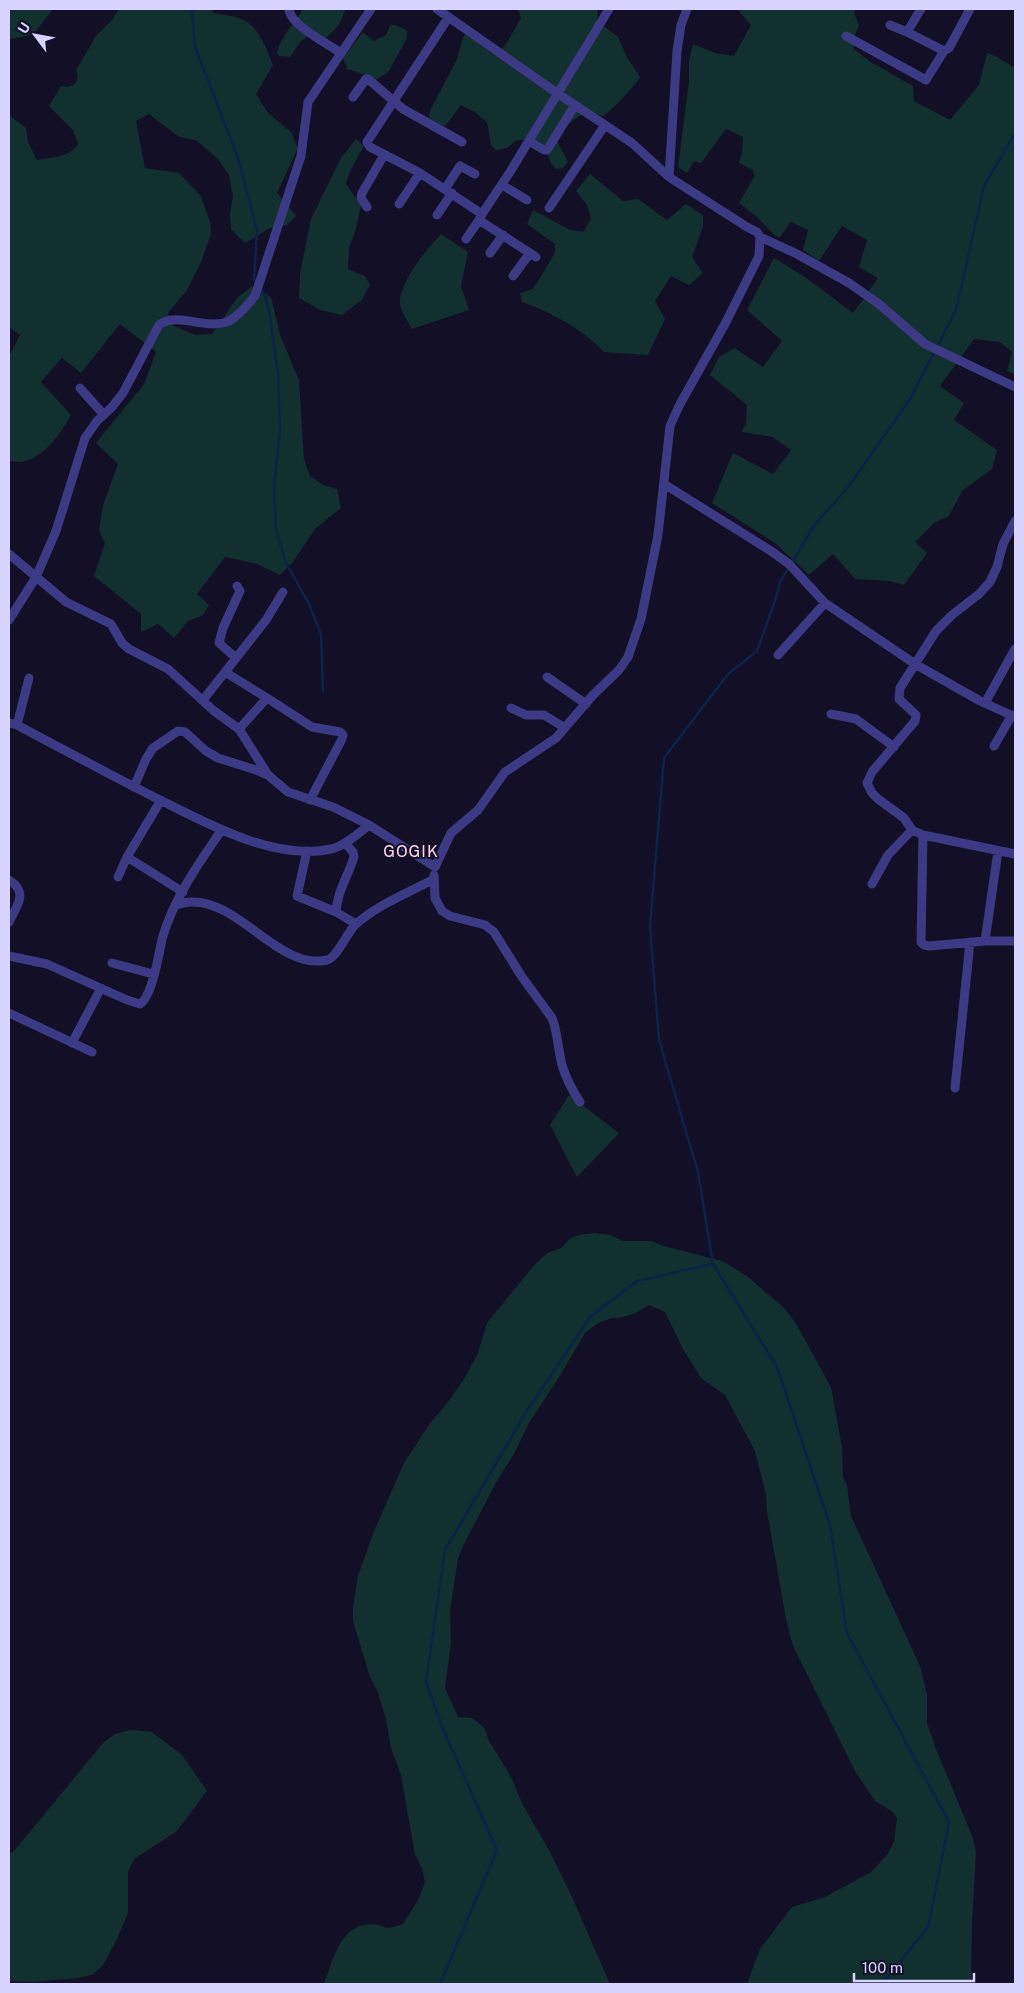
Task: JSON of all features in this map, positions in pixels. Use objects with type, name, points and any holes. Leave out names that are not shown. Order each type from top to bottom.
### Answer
[{"type":"street","points":[[289,9],[289,14],[300,26],[341,53]]},
{"type":"street","points":[[9,620],[36,577],[56,531],[81,447],[90,430],[122,393],[159,325],[164,321],[182,320],[209,325],[229,321],[240,313],[255,296],[301,156],[308,102],[371,9]]},
{"type":"street","points":[[437,9],[632,143],[669,177],[757,232],[760,237],[797,254],[849,283],[879,304],[925,344],[1015,387]]},
{"type":"street","points":[[466,238],[502,185],[609,9]]},
{"type":"street","points":[[669,177],[677,51],[681,25],[687,9]]},
{"type":"street","points":[[907,32],[921,9]]},
{"type":"street","points":[[846,36],[926,80],[944,51],[949,48],[970,9]]},
{"type":"street","points":[[448,18],[367,142],[370,147],[420,172],[448,191],[503,235],[533,255],[513,276]]},
{"type":"street","points":[[890,25],[944,51]]},
{"type":"street","points":[[353,97],[367,79],[403,109],[462,142]]},
{"type":"street","points":[[529,141],[547,150],[575,105]]},
{"type":"street","points":[[549,208],[605,126]]},
{"type":"street","points":[[367,207],[361,198],[362,193],[384,155]]},
{"type":"street","points":[[437,215],[460,166],[475,174]]},
{"type":"street","points":[[399,204],[420,172]]},
{"type":"street","points":[[502,185],[526,200]]},
{"type":"street","points":[[490,253],[503,235]]},
{"type":"street","points":[[580,1102],[568,1085],[552,1018],[522,977],[494,932],[485,925],[450,916],[442,910],[435,898],[435,867],[451,833],[478,810],[505,772],[546,745],[565,728],[624,664],[641,619],[658,535],[668,434],[673,418],[725,324],[759,256],[760,237]]},
{"type":"street","points":[[80,388],[104,415]]},
{"type":"street","points":[[664,484],[772,551],[791,567],[825,603],[915,664],[985,703],[1013,716],[994,746]]},
{"type":"street","points":[[1015,521],[1003,544],[997,567],[990,582],[979,594],[939,627],[900,688],[898,696],[916,715],[916,718],[913,725],[872,772],[867,783],[872,792],[904,818],[912,830],[923,835],[1015,854]]},
{"type":"street","points":[[9,554],[66,602],[111,624],[122,642],[129,649],[147,660],[168,668],[239,729],[268,775],[288,792],[333,807],[369,825],[435,867]]},
{"type":"street","points":[[236,658],[219,643],[223,628],[240,591],[237,586]]},
{"type":"street","points":[[203,700],[272,612],[283,592]]},
{"type":"street","points":[[778,655],[825,603]]},
{"type":"street","points":[[985,703],[1015,649]]},
{"type":"street","points":[[225,672],[312,727],[340,732],[343,735],[310,800]]},
{"type":"street","points":[[547,677],[586,704]]},
{"type":"street","points":[[29,678],[13,724],[221,831],[289,850],[307,851],[330,850],[339,847],[369,825]]},
{"type":"street","points":[[239,729],[267,698]]},
{"type":"street","points":[[511,708],[526,715],[544,715],[565,728]]},
{"type":"street","points":[[831,714],[856,719],[894,747]]},
{"type":"street","points":[[134,787],[146,758],[153,748],[178,731],[185,732],[206,751],[218,758],[268,775]]},
{"type":"street","points":[[118,877],[161,800]]},
{"type":"street","points":[[872,884],[888,855],[912,830]]},
{"type":"street","points":[[9,956],[47,964],[136,1004],[144,1002],[150,991],[165,928],[175,905],[221,831]]},
{"type":"street","points":[[923,835],[921,942],[929,946],[985,941],[1015,941]]},
{"type":"street","points":[[336,912],[341,888],[354,857],[353,852],[345,843]]},
{"type":"street","points":[[307,851],[297,896],[336,912],[356,924]]},
{"type":"street","points":[[985,941],[998,851]]},
{"type":"street","points":[[127,858],[183,892]]},
{"type":"street","points":[[175,905],[191,902],[213,907],[240,920],[288,954],[306,960],[329,960],[334,956],[347,934],[356,924],[373,912],[434,879]]},
{"type":"street","points":[[9,880],[19,887],[20,898],[9,922]]},
{"type":"street","points":[[955,1088],[970,942]]},
{"type":"street","points":[[112,963],[153,974]]},
{"type":"street","points":[[72,1043],[101,988]]},
{"type":"street","points":[[9,1013],[92,1052]]},
{"type":"green space","points":[[9,9],[53,9],[33,35],[9,39]]},
{"type":"green space","points":[[119,9],[211,9],[214,13],[244,20],[250,24],[259,34],[265,47],[273,65],[256,94],[268,113],[291,132],[298,148],[277,193],[296,216],[287,225],[270,228],[245,243],[231,229],[230,214],[233,196],[229,175],[218,159],[196,140],[179,137],[149,114],[136,121],[145,168],[179,173],[201,196],[210,222],[211,234],[201,262],[187,290],[168,313],[174,326],[195,335],[212,334],[237,298],[252,286],[271,297],[280,335],[299,380],[304,459],[310,476],[323,485],[337,489],[341,508],[315,529],[293,562],[280,575],[257,564],[225,557],[197,594],[209,605],[203,615],[188,621],[174,638],[158,624],[141,632],[141,614],[94,576],[105,543],[99,531],[103,505],[118,464],[96,443],[144,384],[156,352],[120,324],[81,373],[62,358],[41,382],[71,415],[58,436],[39,455],[23,462],[9,461],[9,356],[20,335],[9,327],[9,115],[26,128],[28,142],[37,160],[60,156],[74,149],[78,144],[73,130],[49,106],[61,86],[68,87],[75,84],[78,77],[76,70],[96,36],[112,20]]},
{"type":"green space","points":[[303,9],[346,9],[338,26],[324,40],[307,37],[301,41],[290,57],[279,56],[277,53],[281,41]]},
{"type":"green space","points":[[518,9],[595,9],[598,11],[597,21],[618,37],[626,56],[640,77],[612,109],[603,116],[595,114],[582,115],[565,128],[557,141],[568,162],[563,168],[556,169],[553,166],[545,149],[537,141],[517,140],[507,148],[496,150],[491,145],[487,122],[476,113],[461,105],[446,125],[441,126],[429,118],[430,111],[457,59],[463,37],[466,34],[497,55],[508,41],[521,18]]},
{"type":"green space","points":[[737,9],[856,9],[854,13],[859,25],[855,35],[854,49],[869,61],[913,86],[914,101],[950,120],[979,85],[987,53],[1015,68],[1015,374],[1007,371],[1012,352],[1000,342],[974,339],[940,386],[964,403],[954,420],[997,450],[992,469],[962,491],[949,516],[934,523],[915,542],[927,553],[904,585],[889,581],[855,579],[833,554],[809,575],[775,543],[712,503],[733,453],[773,474],[791,450],[773,437],[742,432],[746,423],[747,405],[710,375],[719,357],[735,348],[763,367],[782,341],[747,310],[774,258],[805,277],[853,313],[878,278],[859,267],[867,240],[842,226],[819,261],[803,250],[808,230],[791,222],[779,238],[739,203],[754,177],[753,170],[739,163],[743,137],[726,129],[701,163],[694,161],[687,173],[678,167],[689,81],[689,61],[693,44],[715,53],[734,56],[751,25]]},
{"type":"green space","points":[[390,25],[396,25],[407,31],[407,38],[389,71],[377,79],[347,69],[343,58],[363,32],[374,41],[386,35]]},
{"type":"green space","points":[[356,139],[364,146],[350,171],[346,184],[361,206],[349,248],[348,269],[365,276],[370,285],[362,300],[342,315],[320,310],[299,298],[300,273],[311,219],[341,158]]},
{"type":"green space","points":[[590,174],[623,201],[638,199],[667,220],[686,204],[703,215],[703,227],[692,257],[703,273],[689,285],[671,276],[655,301],[665,319],[648,355],[604,352],[566,322],[522,302],[520,293],[533,289],[555,253],[555,244],[527,224],[533,210],[570,230],[583,232],[591,219],[587,205],[576,191]]},
{"type":"green space","points":[[441,234],[468,252],[461,286],[469,310],[412,329],[400,304],[401,295],[415,266]]},
{"type":"green space","points":[[569,1095],[619,1133],[577,1177],[550,1125]]},
{"type":"green space","points":[[595,1233],[610,1235],[623,1241],[651,1241],[722,1261],[747,1276],[785,1309],[795,1322],[831,1387],[842,1447],[843,1477],[847,1485],[851,1516],[920,1666],[927,1694],[927,1723],[973,1838],[976,1852],[971,1984],[747,1984],[760,1949],[792,1907],[825,1897],[871,1872],[887,1855],[894,1842],[897,1818],[893,1812],[875,1801],[856,1773],[793,1646],[786,1619],[767,1511],[766,1495],[755,1451],[725,1395],[701,1378],[683,1349],[665,1312],[649,1305],[634,1314],[598,1323],[585,1333],[529,1423],[514,1454],[498,1479],[458,1559],[450,1611],[451,1643],[445,1688],[458,1717],[472,1718],[484,1727],[489,1741],[510,1775],[523,1805],[550,1852],[610,1984],[324,1984],[339,1945],[345,1937],[352,1930],[361,1926],[374,1924],[388,1928],[403,1924],[419,1898],[425,1882],[422,1868],[415,1855],[401,1775],[391,1748],[386,1719],[377,1690],[370,1677],[353,1621],[353,1607],[358,1576],[374,1531],[404,1463],[431,1422],[446,1405],[464,1379],[478,1353],[487,1323],[536,1263],[548,1253],[563,1247],[573,1238]]},
{"type":"green space","points":[[130,1730],[152,1732],[182,1755],[207,1791],[177,1831],[134,1859],[128,1872],[128,1913],[103,1965],[92,1975],[78,1978],[33,1982],[9,1981],[9,1854],[14,1851],[103,1743],[115,1734]]},
{"type":"waterway","points":[[192,9],[195,47],[238,158],[257,230],[254,279],[257,284]]},
{"type":"waterway","points":[[792,563],[813,527],[849,486],[910,399],[956,310],[984,186],[1015,133]]},
{"type":"waterway","points":[[260,288],[265,296],[269,311],[278,373],[280,431],[274,487],[276,529],[285,561],[309,604],[321,634],[323,691]]},
{"type":"waterway","points":[[789,567],[780,582],[757,651],[728,674],[664,758],[650,926],[659,1040],[698,1172],[713,1264],[777,1367],[830,1525],[847,1633],[949,1822],[928,1927],[882,1984]]},
{"type":"waterway","points":[[440,1984],[497,1850],[443,1729],[426,1682],[445,1550],[527,1411],[590,1317],[637,1281],[713,1264]]},
{"type":"district","name":"GOGIK","points":[[411,851]]}]
